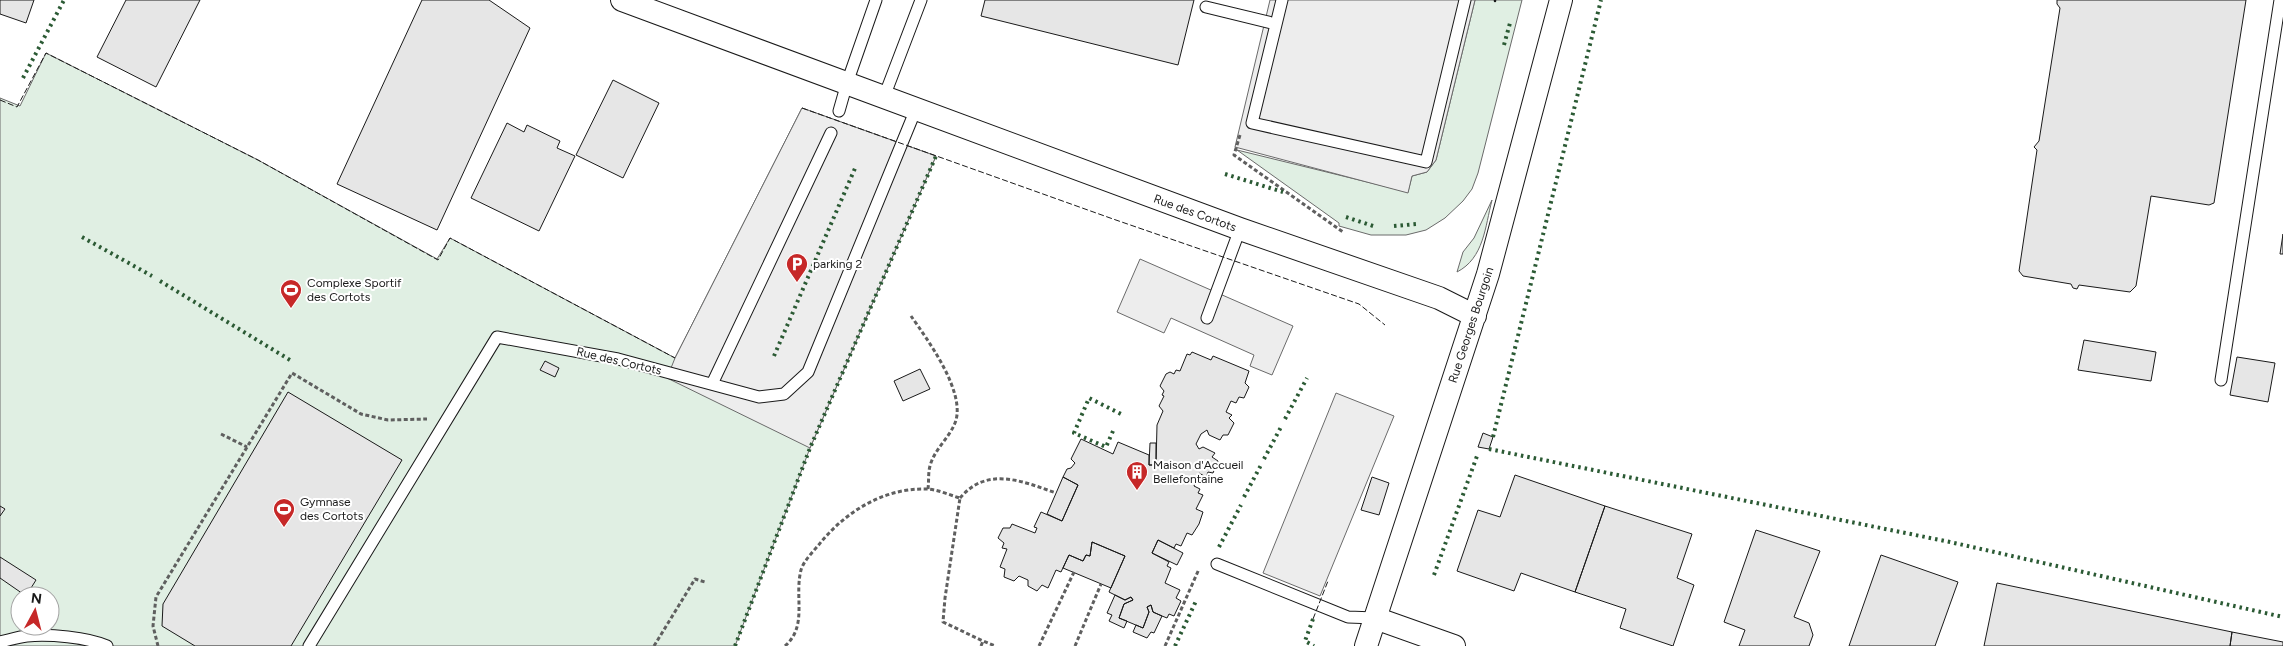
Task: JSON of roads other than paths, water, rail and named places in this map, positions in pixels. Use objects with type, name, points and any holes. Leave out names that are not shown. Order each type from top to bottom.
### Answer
[{"type":"street","name":"Rue des Cortots","points":[[622,0],[1240,229],[1439,298],[1475,316]]},
{"type":"street","name":"Rue Georges Bourgoin","points":[[1366,646],[1475,316],[1561,0]]},
{"type":"street","points":[[1375,618],[1454,646]]},
{"type":"lane","points":[[839,111],[876,0]]},
{"type":"lane","points":[[884,97],[921,0]]},
{"type":"lane","points":[[1282,0],[1252,122],[1426,162],[1465,0]]},
{"type":"lane","points":[[2221,380],[2280,0]]},
{"type":"lane","points":[[1206,7],[1276,24]]},
{"type":"lane","name":"Rue des Cortots","points":[[308,646],[497,337],[618,359],[759,397],[784,394],[808,372],[916,109]]},
{"type":"lane","points":[[712,384],[831,133]]},
{"type":"lane","points":[[1207,318],[1240,229]]},
{"type":"lane","points":[[1217,564],[1348,617],[1375,618]]},
{"type":"lane","points":[[0,642],[26,636],[54,637],[100,643],[107,646]]},
{"type":"place","name":"parking 2","points":[[797,283]]},
{"type":"place","name":"Complexe Sportif des Cortots","points":[[291,309]]},
{"type":"place","name":"Maison d'Accueil Bellefontaine","points":[[1137,491]]},
{"type":"place","name":"Gymnase des Cortots","points":[[284,528]]}]
